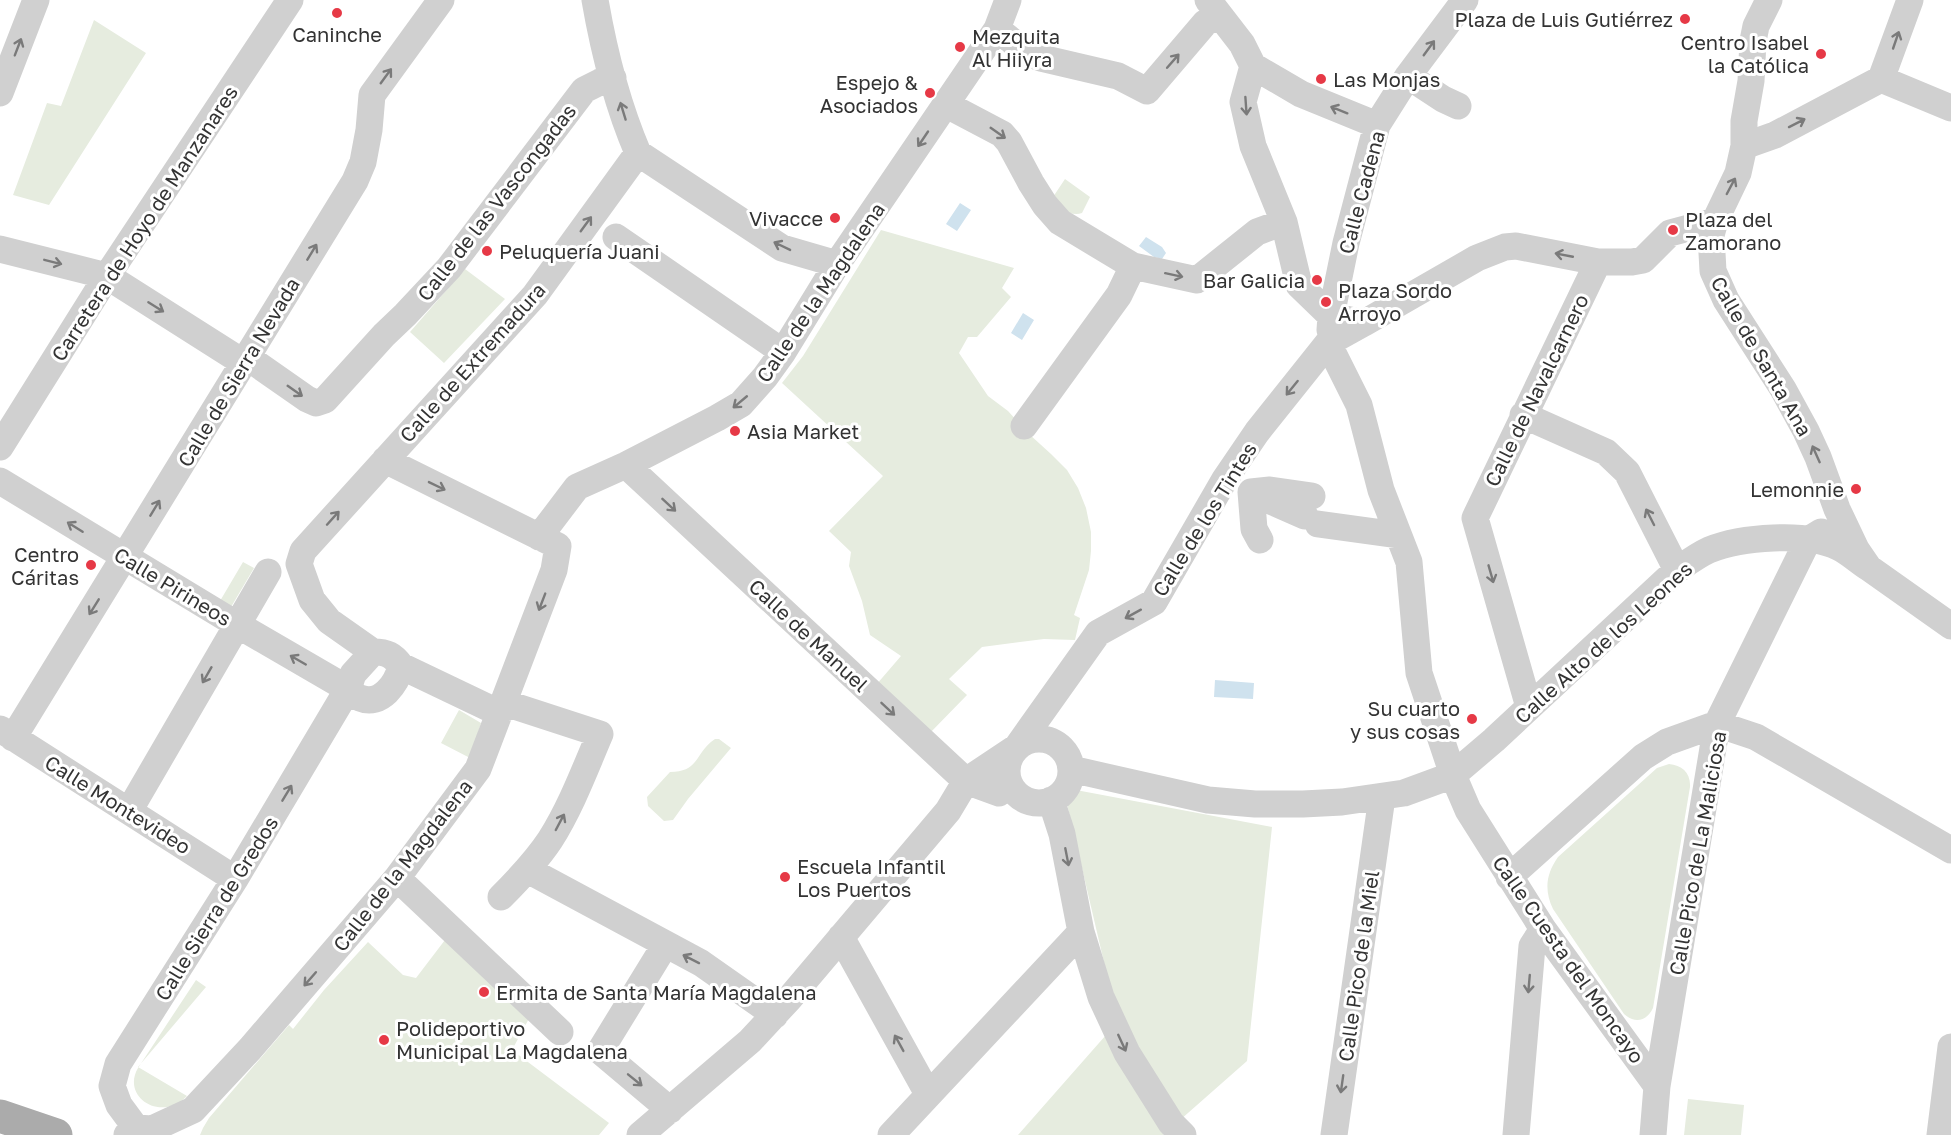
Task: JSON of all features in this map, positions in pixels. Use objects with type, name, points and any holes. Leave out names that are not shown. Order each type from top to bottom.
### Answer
[{"type":"main road","points":[[0,1116],[56,1135]]},
{"type":"street","points":[[0,93],[36,0]]},
{"type":"street","name":"Carretera de Hoyo de Manzanares","points":[[0,447],[107,276],[290,0]]},
{"type":"street","name":"Calle de Sierra Nevada","points":[[7,734],[125,558],[355,181],[363,162],[372,95],[441,0]]},
{"type":"street","points":[[595,0],[602,39],[638,153],[782,248],[837,264]]},
{"type":"street","name":"Calle de la Magdalena","points":[[143,1132],[191,1123],[250,1049],[397,878],[478,769],[554,570],[548,542],[577,487],[626,465],[741,404],[765,377],[837,264],[997,28],[1008,0]]},
{"type":"street","name":"Calle Cadena","points":[[1329,343],[1331,316],[1346,243],[1377,125],[1408,76],[1465,0]]},
{"type":"street","points":[[1744,147],[1775,135],[1881,79],[1910,0]]},
{"type":"street","name":"Calle de Santa Ana","points":[[1765,6],[1753,41],[1751,81],[1744,121],[1744,147],[1738,173],[1714,221],[1711,236],[1713,271],[1719,288],[1800,420],[1818,457],[1848,534],[1869,568],[1948,622]]},
{"type":"street","points":[[997,28],[1027,53],[1118,76],[1147,91],[1208,16],[1242,44],[1253,66],[1301,93],[1377,125]]},
{"type":"street","points":[[1253,66],[1244,102],[1252,146],[1284,222],[1299,285],[1331,316],[1364,322]]},
{"type":"street","points":[[1408,76],[1458,106]]},
{"type":"street","name":"Calle de las Vascongadas","points":[[0,249],[107,276],[316,403],[325,400],[384,334],[449,268],[584,90],[600,81],[613,78]]},
{"type":"street","points":[[1881,79],[1951,108]]},
{"type":"street","points":[[946,105],[1002,134],[1010,142],[1045,205],[1060,222],[1133,266],[1197,280],[1257,232],[1284,222]]},
{"type":"street","name":"Calle de Extremadura","points":[[373,651],[329,621],[312,600],[299,564],[303,551],[535,295],[638,153]]},
{"type":"street","points":[[1329,343],[1477,258],[1505,247],[1516,246],[1598,262],[1617,263],[1643,260],[1670,233],[1714,221]]},
{"type":"street","points":[[616,237],[783,352]]},
{"type":"street","name":"Calle de Navalcarnero","points":[[1529,707],[1475,518],[1598,262]]},
{"type":"street","points":[[1024,426],[1119,295],[1133,266]]},
{"type":"street","name":"Calle de los Tintes","points":[[640,1135],[750,1041],[774,1015],[948,811],[966,781],[1017,747],[1098,633],[1154,602],[1225,479],[1257,432],[1329,343]]},
{"type":"street","name":"Calle Cuesta del Moncayo","points":[[1329,343],[1359,405],[1381,490],[1409,562],[1419,673],[1453,775],[1468,810],[1542,929],[1657,1086]]},
{"type":"street","points":[[1523,415],[1606,452],[1627,472],[1677,570]]},
{"type":"street","points":[[385,460],[548,542]]},
{"type":"street","name":"Calle de Manuel","points":[[626,465],[966,781],[1009,794]]},
{"type":"street","points":[[1225,479],[1251,492],[1270,490],[1312,512],[1398,535]]},
{"type":"street","name":"Calle Pirineos","points":[[0,481],[125,558],[348,689]]},
{"type":"street","points":[[1251,492],[1254,529],[1260,540]]},
{"type":"street","name":"Calle Pico de La Maliciosa","points":[[1657,1086],[1717,724],[1808,540],[1825,530],[1837,509]]},
{"type":"street","name":"Calle Alto de los Leones","points":[[1453,775],[1677,570],[1709,551],[1745,540],[1768,538],[1808,540],[1839,547],[1869,568]]},
{"type":"street","points":[[129,811],[268,572]]},
{"type":"street","points":[[401,666],[398,679],[388,690],[372,700],[360,698],[348,689],[353,674],[373,651],[382,651],[393,656],[401,666],[491,709],[514,706],[600,734],[569,804],[550,839],[528,870],[501,897]]},
{"type":"street","name":"Calle Sierra de Gredos","points":[[143,1132],[119,1105],[112,1086],[118,1064],[235,879],[348,689]]},
{"type":"street","points":[[1509,877],[1643,757],[1667,742],[1717,724],[1756,737],[1951,850]]},
{"type":"street","name":"Calle Montevideo","points":[[7,734],[235,879]]},
{"type":"street","points":[[948,811],[1009,794],[1040,803],[1051,800],[1066,788],[1070,779],[1071,769],[1068,757],[1061,747],[1050,741],[1038,739],[1026,741],[1017,747],[1010,756],[1007,766],[1007,777],[1011,787],[1009,794]]},
{"type":"street","points":[[1071,769],[1208,800],[1255,804],[1303,804],[1393,795],[1443,800],[1468,810]]},
{"type":"street","points":[[1393,795],[1453,775]]},
{"type":"street","name":"Calle Pico de la Miel","points":[[1334,1135],[1393,795]]},
{"type":"street","points":[[1051,800],[1062,834],[1081,932],[1101,997],[1127,1053],[1171,1123],[1183,1135]]},
{"type":"street","points":[[528,870],[700,963],[774,1015]]},
{"type":"street","points":[[397,878],[560,1032]]},
{"type":"street","points":[[1516,1135],[1532,945],[1542,929]]},
{"type":"street","points":[[891,1135],[1081,932]]},
{"type":"street","points":[[841,937],[928,1094]]},
{"type":"street","points":[[665,945],[600,1051],[670,1110]]},
{"type":"street","points":[[1623,1037],[1631,1041],[1648,1042],[1656,1038],[1668,1025]]},
{"type":"street","points":[[1940,1135],[1951,1047]]},
{"type":"street","points":[[1653,1135],[1657,1086]]},
{"type":"shaded area","points":[[94,20],[146,53],[49,205],[13,195],[47,103],[61,106]]},
{"type":"shaded area","points":[[1065,179],[1090,197],[1082,213],[1069,212],[1053,197]]},
{"type":"shaded area","points":[[881,230],[1014,268],[1002,288],[1011,297],[977,337],[968,337],[959,353],[988,396],[1008,411],[1067,470],[1086,508],[1091,532],[1089,570],[1074,615],[1080,618],[1075,640],[1044,639],[982,647],[949,679],[967,695],[929,734],[876,685],[901,656],[870,635],[862,601],[849,566],[851,552],[829,531],[883,476],[782,383],[803,356]]},
{"type":"shaded area","points":[[465,269],[505,299],[444,363],[410,332]]},
{"type":"shaded area","points":[[243,562],[254,568],[231,607],[220,601]]},
{"type":"shaded area","points":[[459,710],[481,723],[470,758],[441,743]]},
{"type":"shaded area","points":[[715,739],[719,739],[731,748],[673,820],[664,821],[648,806],[647,797],[670,772],[687,769],[692,765]]},
{"type":"shaded area","points":[[1669,764],[1685,771],[1690,787],[1653,1008],[1647,1016],[1636,1020],[1624,1014],[1553,909],[1547,889],[1551,870],[1558,857],[1657,768]]},
{"type":"shaded area","points":[[1076,790],[1272,827],[1247,1061],[1163,1135],[1018,1135],[1106,1035],[1114,1005],[1067,804]]},
{"type":"shaded area","name":"Polideportivo Municipal La Magdalena","points":[[448,936],[532,1013],[512,1050],[609,1123],[599,1135],[200,1135],[209,1118],[289,1025],[293,1029],[324,990],[368,942],[403,975],[416,978]]},
{"type":"shaded area","points":[[196,980],[206,987],[141,1064]]},
{"type":"shaded area","points":[[138,1067],[187,1096],[177,1104],[166,1107],[156,1107],[146,1103],[139,1097],[135,1088],[134,1079]]},
{"type":"shaded area","points":[[1688,1099],[1744,1105],[1741,1135],[1684,1135]]},
{"type":"water","points":[[960,203],[971,210],[957,231],[946,224]]},
{"type":"water","points":[[1146,237],[1162,247],[1166,253],[1162,259],[1154,257],[1139,246]]},
{"type":"water","points":[[1023,313],[1034,320],[1022,340],[1011,333]]},
{"type":"water","points":[[1215,680],[1254,683],[1253,699],[1214,697]]},
{"type":"place","name":"Caninche","points":[[337,13]]},
{"type":"place","name":"Plaza de Luis Gutiérrez","points":[[1685,19]]},
{"type":"place","name":"Mezquita Al Hiiyra","points":[[960,47]]},
{"type":"place","name":"Centro Isabel la Católica","points":[[1821,54]]},
{"type":"place","name":"Las Monjas","points":[[1321,79]]},
{"type":"place","name":"Espejo & Asociados","points":[[930,93]]},
{"type":"place","name":"Vivacce","points":[[835,218]]},
{"type":"place","name":"Plaza del Zamorano","points":[[1673,230]]},
{"type":"place","name":"Peluquería Juani","points":[[487,251]]},
{"type":"place","name":"Bar Galicia","points":[[1317,280]]},
{"type":"place","name":"Plaza Sordo Arroyo","points":[[1326,302]]},
{"type":"place","name":"Asia Market","points":[[735,431]]},
{"type":"place","name":"Lemonnie","points":[[1856,489]]},
{"type":"place","name":"Centro Cáritas","points":[[91,565]]},
{"type":"place","name":"Su cuarto y sus cosas","points":[[1472,719]]},
{"type":"place","name":"Escuela Infantil Los Puertos","points":[[785,877]]},
{"type":"place","name":"Ermita de Santa María Magdalena","points":[[484,992]]},
{"type":"place","name":"Polideportivo Municipal La Magdalena","points":[[384,1040]]}]
